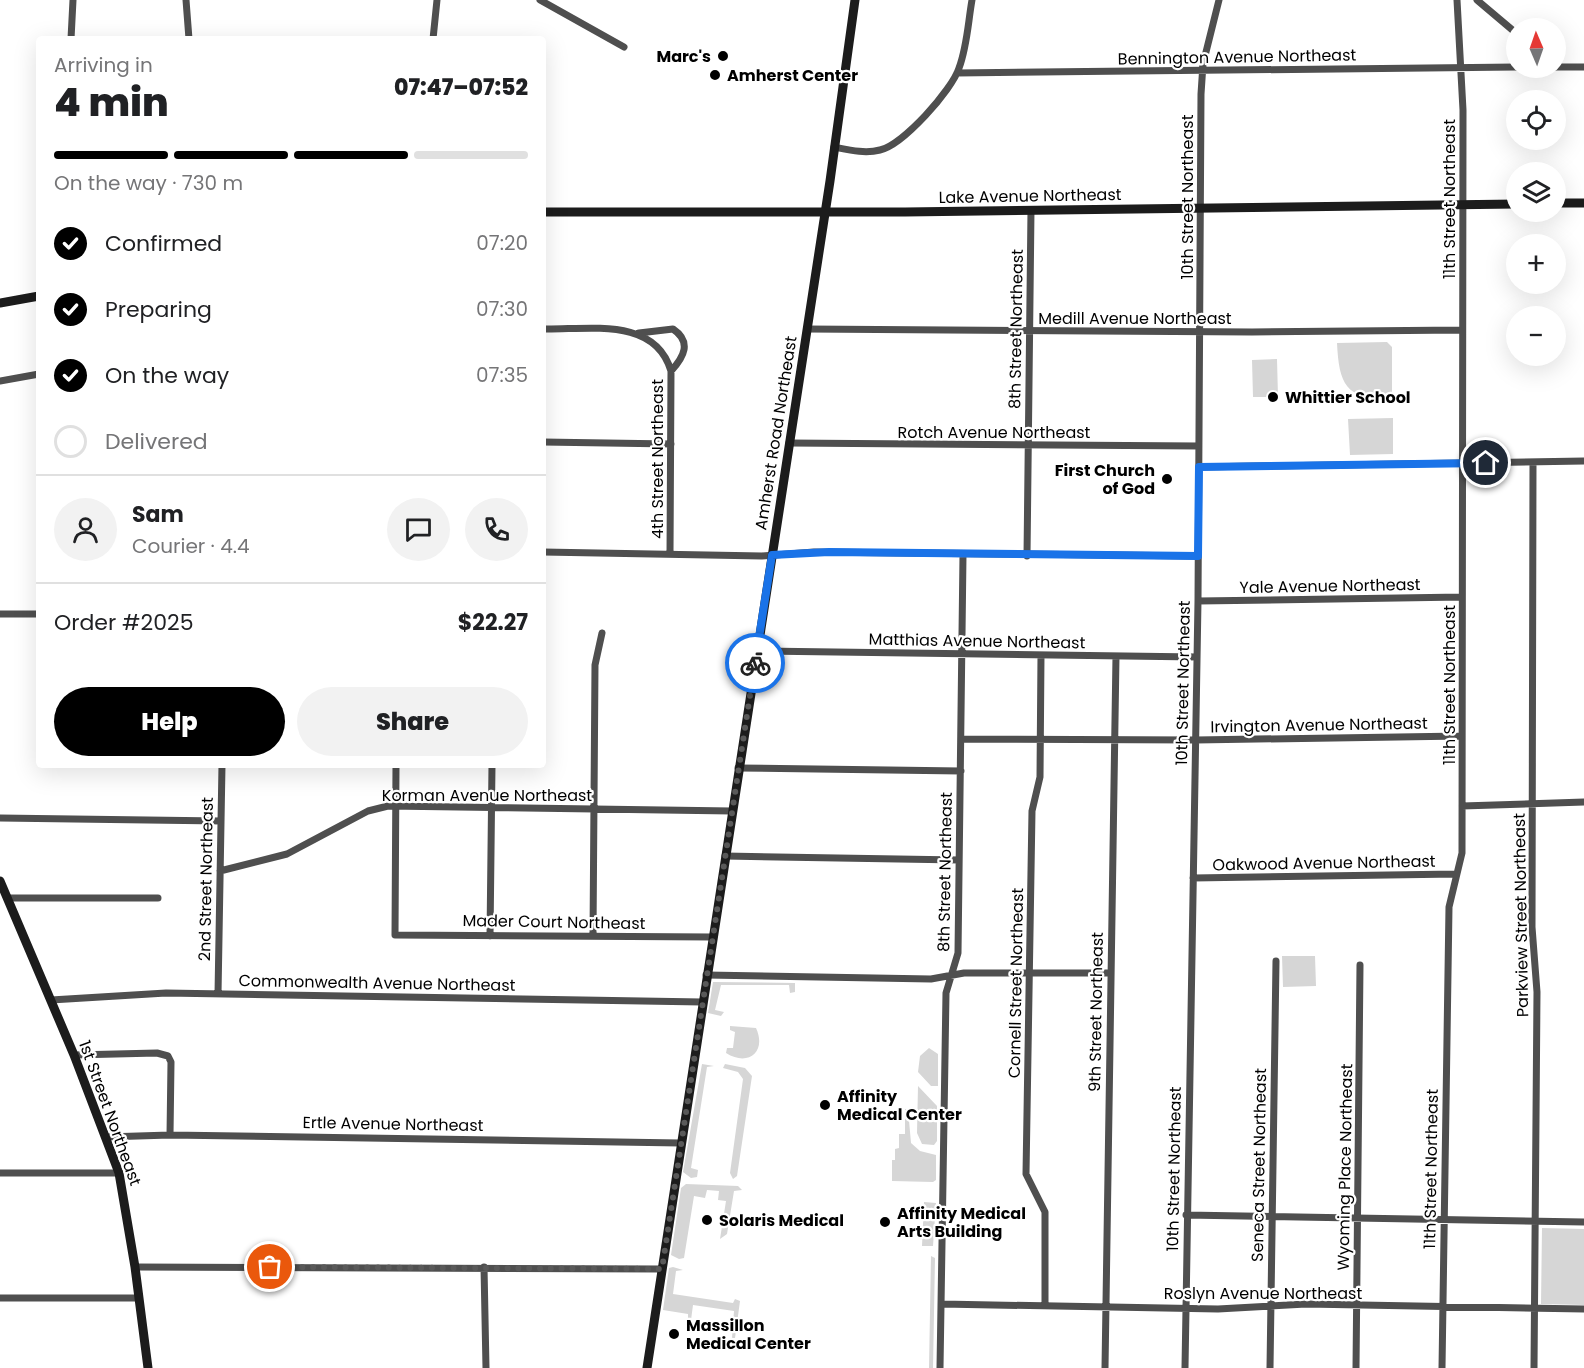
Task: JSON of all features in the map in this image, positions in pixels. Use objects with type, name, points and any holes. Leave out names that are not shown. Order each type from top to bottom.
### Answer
[{"type":"street","points":[[71,36],[73,0]]},
{"type":"street","points":[[186,0],[189,36]]},
{"type":"street","points":[[432,36],[437,0]]},
{"type":"street","points":[[540,0],[624,47]]},
{"type":"street","name":"Amherst Road Northeast","points":[[647,1368],[825,212],[855,0]]},
{"type":"street","points":[[834,147],[859,151],[887,148],[904,136],[933,105],[957,74],[965,45],[972,0]]},
{"type":"street","name":"10th Street Northeast","points":[[1185,1368],[1198,601],[1202,72],[1219,0]]},
{"type":"street","name":"11th Street Northeast","points":[[1442,1368],[1449,907],[1462,853],[1462,68],[1457,0]]},
{"type":"street","points":[[1477,0],[1506,25]]},
{"type":"street","points":[[1566,66],[1584,67]]},
{"type":"street","name":"Bennington Avenue Northeast","points":[[957,74],[1506,68]]},
{"type":"street","points":[[1566,203],[1584,203]]},
{"type":"street","name":"Lake Avenue Northeast","points":[[546,212],[1201,209],[1506,204]]},
{"type":"street","name":"8th Street Northeast","points":[[1027,556],[1031,210]]},
{"type":"street","points":[[0,303],[36,297]]},
{"type":"street","name":"4th Street Northeast","points":[[639,333],[667,328],[679,334],[684,341],[685,351],[671,371],[670,554]]},
{"type":"street","points":[[546,329],[627,330],[639,333],[658,345],[671,371]]},
{"type":"street","name":"Medill Avenue Northeast","points":[[807,329],[1462,330]]},
{"type":"street","points":[[0,381],[36,375]]},
{"type":"street","points":[[546,442],[671,444]]},
{"type":"street","name":"Rotch Avenue Northeast","points":[[789,443],[1199,446]]},
{"type":"street","points":[[1199,467],[1584,461]]},
{"type":"street","name":"Parkview Street Northeast","points":[[1533,462],[1532,927],[1537,992],[1534,1368]]},
{"type":"street","points":[[546,552],[1198,556]]},
{"type":"street","name":"8th Street Northeast","points":[[940,1368],[946,993],[958,953],[963,555]]},
{"type":"street","name":"Yale Avenue Northeast","points":[[1198,601],[1462,597]]},
{"type":"street","points":[[0,614],[36,614]]},
{"type":"street","points":[[593,936],[595,665],[602,633]]},
{"type":"street","name":"Matthias Avenue Northeast","points":[[757,651],[1197,657]]},
{"type":"street","name":"Cornell Street Northeast","points":[[1041,656],[1039,788],[1032,811],[1026,1174],[1045,1212],[1045,1306]]},
{"type":"street","name":"9th Street Northeast","points":[[1105,1368],[1116,657]]},
{"type":"street","name":"Irvington Avenue Northeast","points":[[961,739],[1196,740],[1462,736]]},
{"type":"street","name":"2nd Street Northeast","points":[[218,994],[222,768]]},
{"type":"street","points":[[396,768],[396,806]]},
{"type":"street","points":[[490,936],[492,768]]},
{"type":"street","points":[[738,768],[961,771]]},
{"type":"street","points":[[1462,806],[1584,802]]},
{"type":"street","name":"Korman Avenue Northeast","points":[[220,871],[287,854],[368,811],[396,806],[732,811]]},
{"type":"street","name":"Mader Court Northeast","points":[[396,806],[395,935],[712,937]]},
{"type":"street","points":[[0,818],[221,821]]},
{"type":"street","points":[[725,856],[959,860]]},
{"type":"street","name":"Oakwood Avenue Northeast","points":[[1193,878],[1456,874]]},
{"type":"street","name":"1st Street Northeast","points":[[0,881],[74,1055],[119,1173],[140,1298],[148,1368]]},
{"type":"street","points":[[8,898],[158,898]]},
{"type":"street","name":"Seneca Street Northeast","points":[[1270,1368],[1276,962]]},
{"type":"street","name":"Wyoming Place Northeast","points":[[1356,1368],[1360,965]]},
{"type":"street","points":[[706,975],[931,979],[952,975],[1110,974]]},
{"type":"street","name":"Commonwealth Avenue Northeast","points":[[51,1000],[134,993],[702,1002]]},
{"type":"street","points":[[74,1055],[157,1053],[168,1056],[171,1062],[170,1135]]},
{"type":"street","name":"Ertle Avenue Northeast","points":[[105,1137],[170,1135],[680,1143]]},
{"type":"street","points":[[0,1173],[119,1173]]},
{"type":"street","points":[[1186,1215],[1584,1222]]},
{"type":"street","points":[[135,1267],[662,1269]]},
{"type":"street","points":[[484,1267],[486,1368]]},
{"type":"street","points":[[0,1298],[140,1298]]},
{"type":"street","name":"Roslyn Avenue Northeast","points":[[942,1304],[1185,1309],[1306,1304],[1584,1309]]},
{"type":"shaded area","points":[[1387,342],[1392,347],[1392,399],[1364,397],[1355,393],[1343,379],[1337,343]]},
{"type":"shaded area","points":[[1277,359],[1278,397],[1253,397],[1252,360]]},
{"type":"shaded area","points":[[1393,418],[1393,454],[1350,455],[1348,419]]},
{"type":"shaded area","points":[[1282,956],[1315,956],[1316,986],[1283,987]]},
{"type":"shaded area","points":[[713,982],[795,983],[795,992],[790,993],[789,985],[721,985],[715,1010],[724,1012],[721,1016],[708,1013]]},
{"type":"shaded area","points":[[730,1026],[756,1028],[759,1044],[753,1055],[742,1058],[726,1053],[727,1048],[733,1048],[735,1032],[730,1030]]},
{"type":"shaded area","points":[[929,1048],[938,1054],[938,1086],[931,1086],[918,1072],[920,1056]]},
{"type":"shaded area","points":[[702,1064],[714,1066],[707,1067],[691,1168],[698,1170],[697,1177],[691,1178],[683,1172]]},
{"type":"shaded area","points":[[725,1064],[745,1068],[752,1076],[737,1176],[733,1179],[730,1173],[743,1079],[738,1072],[723,1068]]},
{"type":"shaded area","points":[[918,1086],[937,1106],[937,1141],[934,1145],[922,1144],[917,1133]]},
{"type":"shaded area","points":[[905,1109],[908,1109],[911,1143],[920,1151],[936,1155],[936,1180],[933,1182],[892,1181],[892,1160],[895,1160],[895,1149],[899,1148],[899,1134],[905,1134]]},
{"type":"shaded area","points":[[686,1184],[738,1186],[742,1190],[734,1191],[727,1234],[720,1239],[726,1201],[718,1200],[719,1191],[707,1190],[705,1198],[694,1196],[684,1258],[679,1259],[671,1255],[681,1188]]},
{"type":"shaded area","points":[[924,1202],[936,1203],[933,1246],[922,1246]]},
{"type":"shaded area","points":[[1542,1228],[1584,1229],[1584,1305],[1541,1304]]},
{"type":"shaded area","points":[[931,1256],[935,1258],[933,1368],[929,1368]]},
{"type":"shaded area","points":[[669,1268],[683,1270],[676,1271],[673,1294],[733,1303],[735,1299],[740,1301],[735,1338],[732,1338],[734,1311],[693,1305],[691,1320],[688,1319],[688,1314],[663,1310]]},
{"type":"way so far","points":[[270,1267],[662,1269],[755,663]]},
{"type":"place","name":"Marc's","points":[[723,56]]},
{"type":"place","name":"Amherst Center","points":[[715,75]]},
{"type":"place","name":"Whittier School","points":[[1273,397]]},
{"type":"place","name":"First Church of God","points":[[1167,479]]},
{"type":"place","name":"Affinity Medical Center","points":[[825,1105]]},
{"type":"place","name":"Solaris Medical","points":[[707,1220]]},
{"type":"place","name":"Affinity Medical Arts Building","points":[[885,1222]]},
{"type":"place","name":"Massillon Medical Center","points":[[674,1334]]},
{"type":"route","points":[[755,663],[772,555],[783,552],[829,552],[1027,556],[1198,556],[1199,467],[1486,463]]}]
